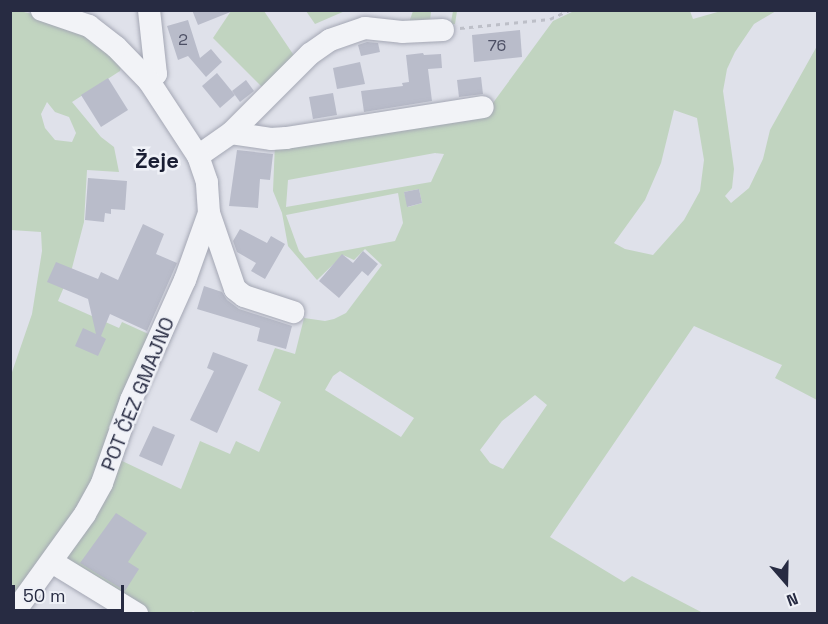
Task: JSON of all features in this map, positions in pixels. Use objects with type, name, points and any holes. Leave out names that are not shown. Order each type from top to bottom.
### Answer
[{"type":"street","name":"POT ČEZ GMAJNO","points":[[13,614],[85,514],[102,483],[130,400],[210,244],[207,182],[198,156],[149,81],[116,46],[89,26],[42,10]]},
{"type":"street","points":[[149,10],[156,74],[149,81]]},
{"type":"street","points":[[198,156],[231,133],[310,54],[330,40],[365,28],[402,32],[443,30]]},
{"type":"street","points":[[231,133],[271,139],[286,138],[483,107]]},
{"type":"street","points":[[210,244],[235,289],[244,296],[293,312]]},
{"type":"street","points":[[52,562],[137,614]]},
{"type":"path","points":[[443,30],[550,19],[569,10]]},
{"type":"green space","points":[[10,11],[37,15],[87,34],[122,62],[120,71],[72,102],[101,137],[114,147],[119,172],[87,170],[84,222],[72,268],[58,301],[119,328],[122,322],[155,337],[98,482],[11,605],[11,375],[32,314],[42,251],[41,232],[11,230]],"holes":[[[47,102],[55,112],[69,117],[76,133],[72,142],[55,140],[45,128],[41,114]]]},
{"type":"green space","points":[[231,11],[264,11],[297,60],[267,92],[213,38]]},
{"type":"green space","points":[[306,11],[345,11],[315,24]]},
{"type":"green space","points":[[413,11],[431,11],[430,22],[451,22],[453,11],[457,11],[455,24],[407,28]]},
{"type":"green space","points":[[574,11],[690,11],[693,19],[721,11],[776,11],[754,24],[735,52],[727,69],[723,91],[734,169],[732,188],[725,196],[731,203],[749,188],[763,159],[770,130],[817,46],[817,400],[775,378],[782,365],[694,326],[550,537],[624,582],[632,576],[703,613],[198,614],[193,611],[191,613],[147,613],[66,566],[65,553],[118,459],[181,489],[200,441],[230,454],[236,441],[259,452],[281,402],[258,390],[275,348],[295,354],[304,318],[325,321],[346,313],[382,265],[365,249],[354,260],[343,255],[317,280],[288,246],[282,213],[273,191],[275,143],[487,111],[553,21]],"holes":[[[674,110],[697,118],[704,160],[700,191],[684,220],[653,255],[625,249],[614,243],[645,200],[661,163]],[[435,153],[444,154],[431,182],[286,207],[288,180]],[[419,189],[422,203],[408,207],[404,192]],[[398,193],[403,223],[395,241],[305,258],[299,251],[286,215]],[[340,371],[414,418],[401,437],[325,390],[333,376]],[[535,395],[547,405],[503,469],[490,463],[480,450],[502,421]]]},
{"type":"building","points":[[192,10],[233,10],[233,11],[198,25]]},
{"type":"building","points":[[188,20],[200,58],[211,49],[222,62],[206,77],[188,56],[178,60],[167,26]]},
{"type":"building","points":[[520,30],[522,57],[474,62],[472,35]]},
{"type":"building","points":[[367,42],[378,43],[380,52],[361,56],[358,45]]},
{"type":"building","points":[[423,53],[424,55],[441,54],[442,68],[428,69],[432,101],[364,112],[361,91],[403,86],[402,83],[409,82],[406,55]]},
{"type":"building","points":[[360,62],[365,84],[337,89],[333,68]]},
{"type":"building","points":[[217,73],[235,95],[220,108],[202,86]]},
{"type":"building","points":[[481,77],[483,94],[459,97],[457,80]]},
{"type":"building","points":[[108,78],[128,110],[101,127],[81,95]]},
{"type":"building","points":[[246,80],[254,91],[240,102],[232,91]]},
{"type":"building","points":[[333,93],[337,115],[313,119],[309,97]]},
{"type":"building","points":[[237,150],[273,154],[270,180],[260,179],[258,208],[229,206]]},
{"type":"building","points":[[88,178],[127,181],[125,210],[111,209],[111,214],[105,213],[104,222],[85,220]]},
{"type":"building","points":[[419,189],[422,203],[407,207],[404,192]]},
{"type":"building","points":[[143,224],[164,234],[156,254],[177,263],[147,331],[110,314],[101,336],[106,339],[98,356],[75,346],[83,328],[96,334],[88,299],[47,282],[56,262],[98,279],[101,272],[118,280]]},
{"type":"building","points":[[240,229],[267,243],[271,236],[285,244],[265,279],[251,271],[256,263],[237,252],[233,241]]},
{"type":"building","points":[[363,251],[378,264],[368,276],[362,271],[339,298],[319,281],[342,254],[353,263]]},
{"type":"building","points":[[204,286],[222,292],[227,300],[239,309],[292,326],[286,349],[257,341],[260,328],[197,309]]},
{"type":"building","points":[[213,352],[248,365],[217,433],[190,420],[214,371],[207,368]]},
{"type":"building","points":[[153,426],[175,435],[162,466],[139,456]]},
{"type":"building","points":[[116,513],[147,533],[128,562],[139,569],[125,591],[80,563]]},
{"type":"district","name":"Žeje","points":[[157,161]]}]
